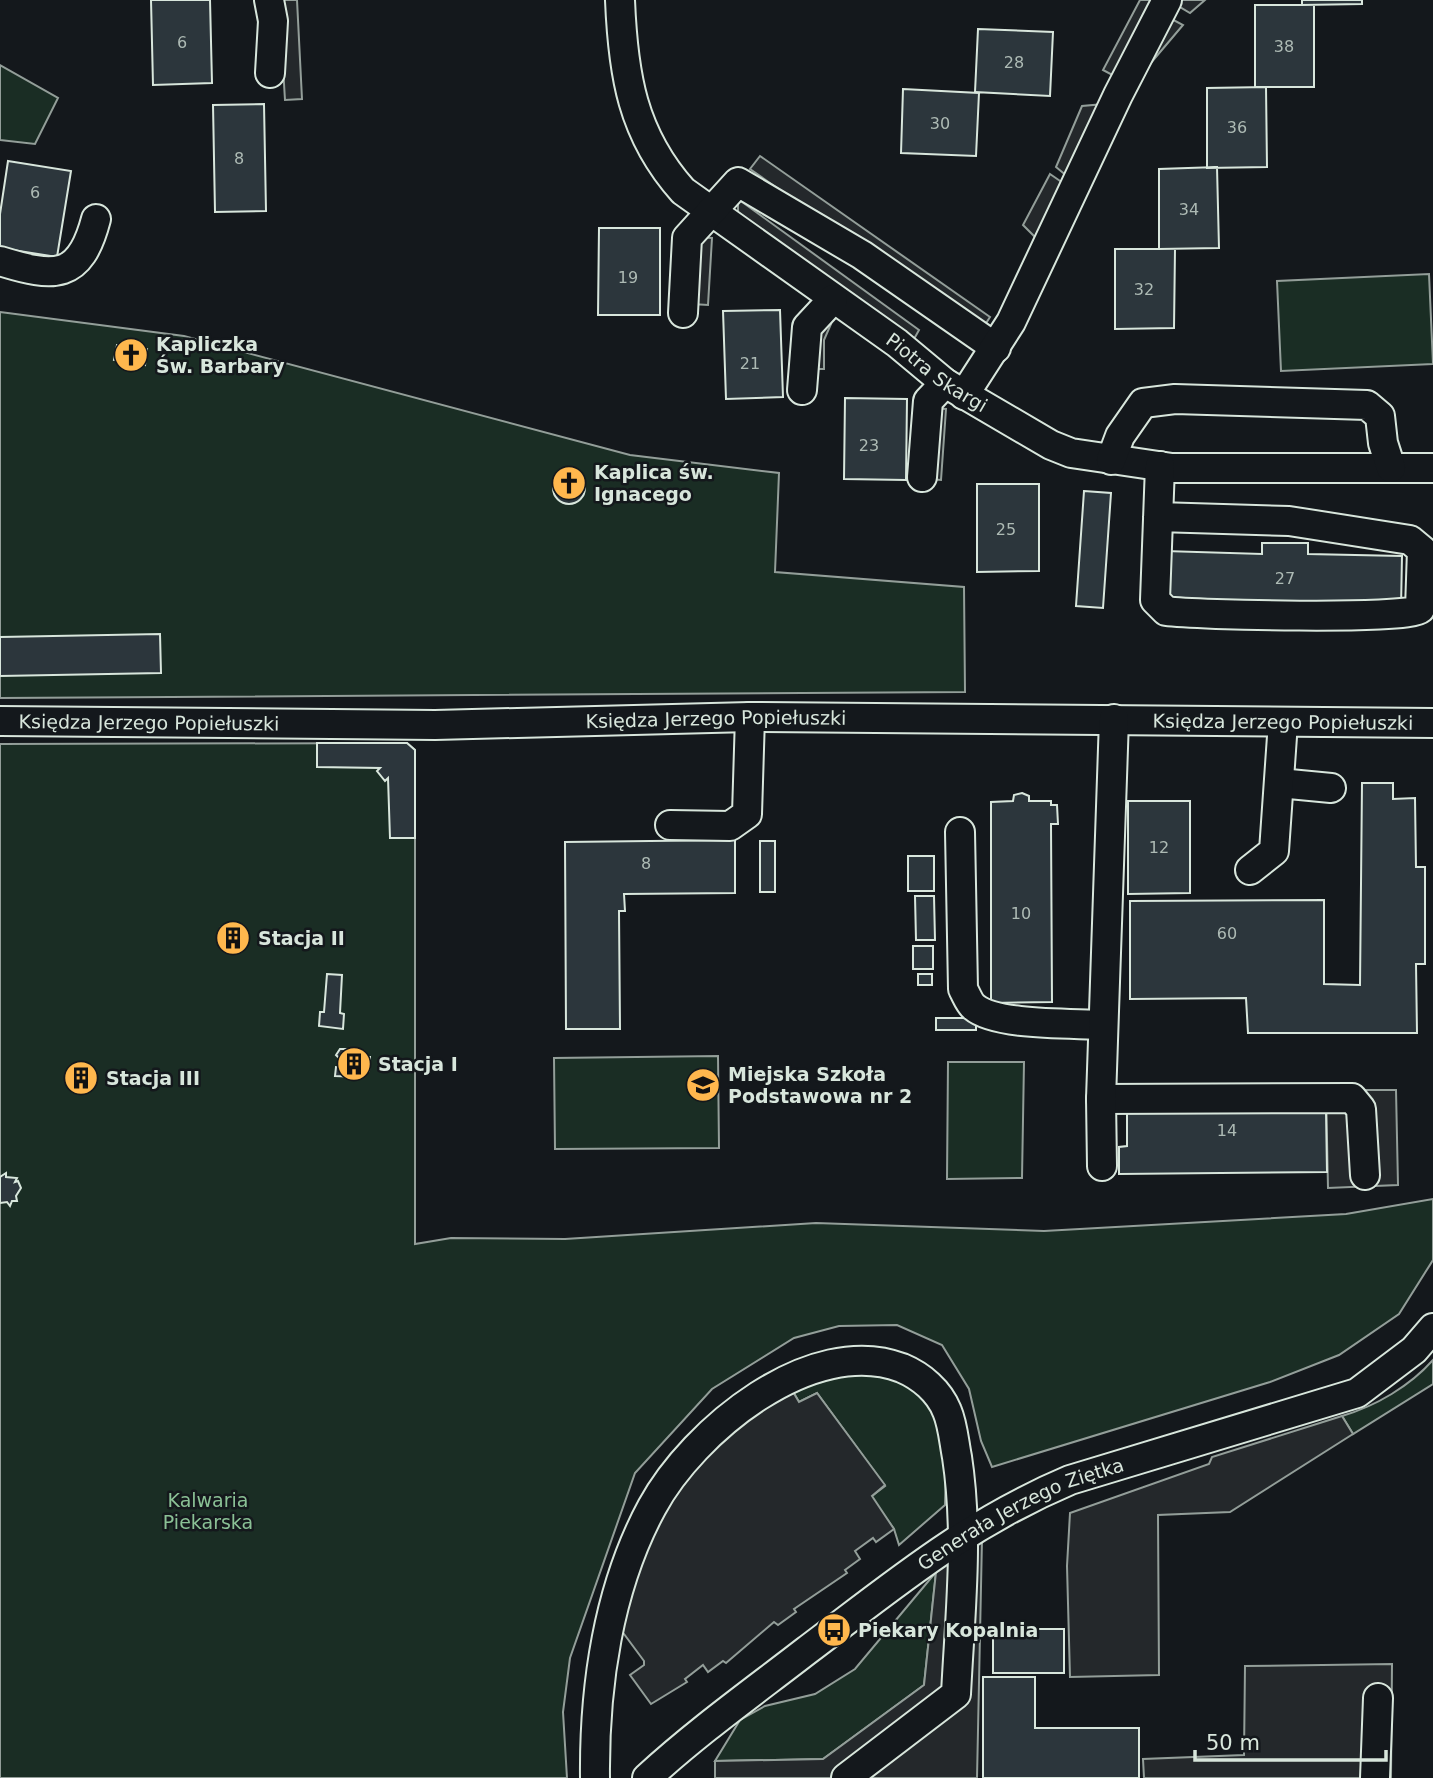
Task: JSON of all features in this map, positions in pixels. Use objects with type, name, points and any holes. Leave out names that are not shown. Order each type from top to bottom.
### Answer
[{"type":"street","points":[[269,0],[272,21],[270,74]]},
{"type":"street","name":"Piotra Skargi","points":[[620,0],[629,85],[647,142],[663,169],[683,191],[897,342],[954,389],[1051,445],[1071,453],[1160,466],[1433,468]]},
{"type":"street","points":[[922,477],[928,401],[954,389],[996,348],[1167,0]]},
{"type":"street","points":[[683,313],[687,238],[738,182],[862,255],[996,348]]},
{"type":"street","points":[[0,261],[47,272],[72,267],[88,249],[96,219]]},
{"type":"street","points":[[802,390],[807,327],[833,299]]},
{"type":"street","points":[[1111,460],[1120,436],[1143,403],[1175,399],[1293,401],[1367,405],[1380,416],[1383,443],[1391,468]]},
{"type":"street","points":[[1158,517],[1289,521],[1410,540],[1422,550],[1420,609],[1415,613],[1403,615],[1353,616],[1166,611],[1155,600],[1158,517],[1160,466]]},
{"type":"street","points":[[670,825],[730,826],[740,822],[747,814],[750,717]]},
{"type":"street","name":"Księdza Jerzego Popiełuszki","points":[[0,721],[435,724],[750,717],[1433,723]]},
{"type":"street","points":[[1102,1166],[1101,1099],[1114,719]]},
{"type":"street","points":[[1250,870],[1274,851],[1283,722]]},
{"type":"street","points":[[1279,783],[1331,788]]},
{"type":"street","points":[[960,832],[963,989],[973,1007],[987,1015],[1009,1019],[1103,1025]]},
{"type":"street","points":[[1101,1099],[1352,1098],[1361,1109],[1365,1175]]},
{"type":"street","name":"Generała Jerzego Ziętka","points":[[647,1778],[707,1727],[914,1568],[964,1534],[1029,1498],[1070,1480],[1357,1394],[1390,1371],[1433,1328]]},
{"type":"street","points":[[595,1778],[600,1680],[615,1606],[627,1564],[653,1506],[677,1471],[721,1424],[796,1375],[858,1360],[887,1363],[911,1372],[932,1388],[947,1410],[962,1488],[964,1534],[956,1694],[846,1778]]},
{"type":"street","points":[[1376,1778],[1378,1698]]},
{"type":"green space","points":[[0,65],[58,98],[35,144],[0,140]]},
{"type":"green space","points":[[1429,274],[1433,364],[1281,371],[1277,281]]},
{"type":"green space","points":[[0,312],[184,336],[630,455],[779,473],[775,572],[964,587],[965,692],[0,698]]},
{"type":"green space","name":"Kalwaria Piekarska","points":[[407,743],[415,750],[415,1244],[451,1238],[565,1239],[816,1223],[1044,1231],[1346,1214],[1433,1199],[1433,1260],[1399,1314],[1339,1355],[1270,1382],[992,1467],[981,1441],[969,1389],[942,1345],[897,1325],[839,1326],[794,1338],[712,1389],[635,1473],[570,1658],[563,1712],[567,1778],[0,1778],[0,744]]},
{"type":"green space","points":[[718,1056],[719,1148],[555,1149],[554,1058]]},
{"type":"green space","points":[[948,1062],[1024,1062],[1022,1178],[947,1179]]},
{"type":"green space","points":[[1433,1360],[1433,1384],[1353,1434],[1342,1416],[1392,1394]]},
{"type":"green space","points":[[873,1370],[898,1379],[916,1391],[929,1404],[938,1420],[943,1438],[945,1505],[899,1545],[894,1529],[872,1499],[872,1496],[885,1486],[817,1393],[799,1402],[792,1390],[844,1373]]},
{"type":"green space","points":[[936,1572],[924,1685],[823,1759],[715,1761],[740,1720],[765,1706],[815,1694],[855,1669]]},
{"type":"shaded area","points":[[279,0],[297,0],[302,99],[285,100]]},
{"type":"shaded area","points":[[1140,0],[1158,0],[1116,77],[1103,70]]},
{"type":"shaded area","points":[[1177,0],[1205,0],[1190,13],[1175,4]]},
{"type":"shaded area","points":[[1166,16],[1183,25],[1139,77]]},
{"type":"shaded area","points":[[1105,104],[1068,177],[1056,167],[1082,106]]},
{"type":"shaded area","points":[[760,156],[990,317],[981,331],[750,169]]},
{"type":"shaded area","points":[[1050,174],[1063,183],[1035,237],[1023,225]]},
{"type":"shaded area","points":[[738,199],[919,330],[914,339],[742,216],[738,212]]},
{"type":"shaded area","points":[[696,237],[712,238],[708,305],[692,304]]},
{"type":"shaded area","points":[[818,322],[831,324],[824,340],[824,369],[811,369]]},
{"type":"shaded area","points":[[933,408],[946,409],[941,480],[929,479]]},
{"type":"shaded area","points":[[1326,1090],[1396,1090],[1398,1185],[1328,1188]]},
{"type":"shaded area","points":[[792,1390],[799,1402],[817,1393],[885,1485],[872,1496],[894,1529],[876,1542],[873,1538],[855,1551],[860,1559],[845,1570],[847,1573],[794,1609],[796,1612],[778,1625],[774,1622],[726,1663],[723,1661],[708,1672],[703,1665],[685,1679],[687,1682],[651,1704],[630,1675],[644,1665],[644,1661],[624,1634],[618,1631],[640,1556],[673,1492],[718,1440]]},
{"type":"shaded area","points":[[1342,1416],[1353,1434],[1230,1512],[1158,1515],[1159,1675],[1070,1677],[1067,1566],[1070,1513],[1209,1464],[1212,1457]]},
{"type":"shaded area","points":[[982,1539],[977,1778],[715,1778],[715,1761],[823,1759],[924,1685],[936,1572],[962,1549]]},
{"type":"shaded area","points":[[1392,1664],[1391,1778],[1144,1778],[1143,1759],[1244,1755],[1245,1666]]},
{"type":"building","points":[[151,0],[210,0],[212,83],[153,85]]},
{"type":"building","points":[[1302,0],[1362,0],[1362,4],[1302,5]]},
{"type":"building","points":[[1255,5],[1314,5],[1314,87],[1255,87]]},
{"type":"building","points":[[978,29],[1053,32],[1050,96],[975,92]]},
{"type":"building","points":[[1266,87],[1267,167],[1207,168],[1207,88]]},
{"type":"building","points":[[903,89],[979,93],[976,156],[901,153]]},
{"type":"building","points":[[264,104],[266,211],[215,212],[213,105]]},
{"type":"building","points":[[8,161],[71,171],[57,257],[0,248],[0,214]]},
{"type":"building","points":[[1217,167],[1219,248],[1159,249],[1159,169]]},
{"type":"building","points":[[599,228],[660,228],[660,315],[598,315]]},
{"type":"building","points":[[1115,249],[1175,249],[1174,328],[1115,329]]},
{"type":"building","points":[[780,310],[783,397],[726,399],[723,311]]},
{"type":"building","name":"Kapliczka Św. Barbary","points":[[117,345],[147,349],[145,365],[114,360]]},
{"type":"building","points":[[845,398],[907,399],[906,480],[844,479]]},
{"type":"building","name":"Kaplica św. Ignacego","points":[[569,472],[581,476],[585,488],[581,500],[569,504],[557,500],[553,488],[557,476]]},
{"type":"building","points":[[977,484],[1039,484],[1039,571],[977,572]]},
{"type":"building","points":[[1084,491],[1111,493],[1103,608],[1076,606]]},
{"type":"building","points":[[1262,543],[1308,543],[1308,554],[1402,556],[1401,608],[1164,603],[1165,551],[1262,554]]},
{"type":"building","points":[[160,634],[161,673],[0,676],[0,637]]},
{"type":"building","points":[[317,743],[407,743],[415,750],[415,838],[390,838],[388,778],[385,781],[377,771],[380,768],[317,767]]},
{"type":"building","points":[[1362,783],[1393,783],[1393,799],[1415,798],[1416,867],[1425,867],[1425,964],[1416,964],[1417,1033],[1248,1033],[1246,998],[1130,999],[1130,901],[1324,900],[1324,984],[1360,985]]},
{"type":"building","points":[[1022,793],[1029,796],[1029,801],[1051,801],[1051,805],[1057,805],[1058,824],[1051,824],[1052,1002],[991,1003],[991,802],[1013,801],[1014,795]]},
{"type":"building","points":[[1128,801],[1190,801],[1190,893],[1128,894]]},
{"type":"building","points":[[735,840],[735,893],[624,894],[625,911],[619,911],[620,1029],[566,1029],[565,842]]},
{"type":"building","points":[[760,841],[775,841],[775,892],[760,892]]},
{"type":"building","points":[[908,856],[934,856],[934,891],[908,891]]},
{"type":"building","points":[[915,896],[934,896],[935,940],[916,940]]},
{"type":"building","name":"Stacja II","points":[[229,924],[240,926],[239,932],[248,935],[246,947],[234,944],[233,950],[222,947],[221,928],[227,930]]},
{"type":"building","points":[[913,946],[933,946],[933,969],[913,969]]},
{"type":"building","points":[[327,974],[342,975],[340,1013],[344,1014],[343,1029],[319,1026],[320,1012],[324,1012]]},
{"type":"building","points":[[918,974],[932,974],[932,985],[918,985]]},
{"type":"building","points":[[936,1018],[976,1018],[976,1030],[936,1030]]},
{"type":"building","name":"Stacja I","points":[[340,1049],[348,1049],[349,1053],[363,1052],[365,1057],[370,1057],[369,1071],[362,1072],[361,1077],[335,1076],[336,1067],[340,1067],[340,1059],[336,1055]]},
{"type":"building","name":"Stacja III","points":[[77,1068],[85,1068],[92,1075],[92,1083],[85,1090],[77,1090],[70,1083],[70,1075]]},
{"type":"building","points":[[1326,1111],[1327,1172],[1119,1174],[1119,1147],[1127,1146],[1127,1113]]},
{"type":"building","points":[[6,1173],[6,1177],[17,1178],[15,1182],[18,1181],[21,1188],[16,1196],[17,1201],[12,1201],[10,1206],[7,1202],[0,1203],[0,1177]]},
{"type":"building","points":[[993,1629],[1064,1629],[1064,1673],[993,1673]]},
{"type":"building","points":[[983,1677],[1035,1677],[1035,1728],[1139,1728],[1139,1778],[983,1778]]},
{"type":"place","name":"Kapliczka Św. Barbary","points":[[131,355]]},
{"type":"place","name":"Kaplica św. Ignacego","points":[[569,483]]},
{"type":"place","name":"Stacja II","points":[[233,938]]},
{"type":"place","name":"Stacja I","points":[[354,1064]]},
{"type":"place","name":"Stacja III","points":[[81,1078]]},
{"type":"place","name":"Miejska Szkoła Podstawowa nr 2","points":[[703,1085]]},
{"type":"place","name":"Piekary Kopalnia","points":[[834,1630]]}]
